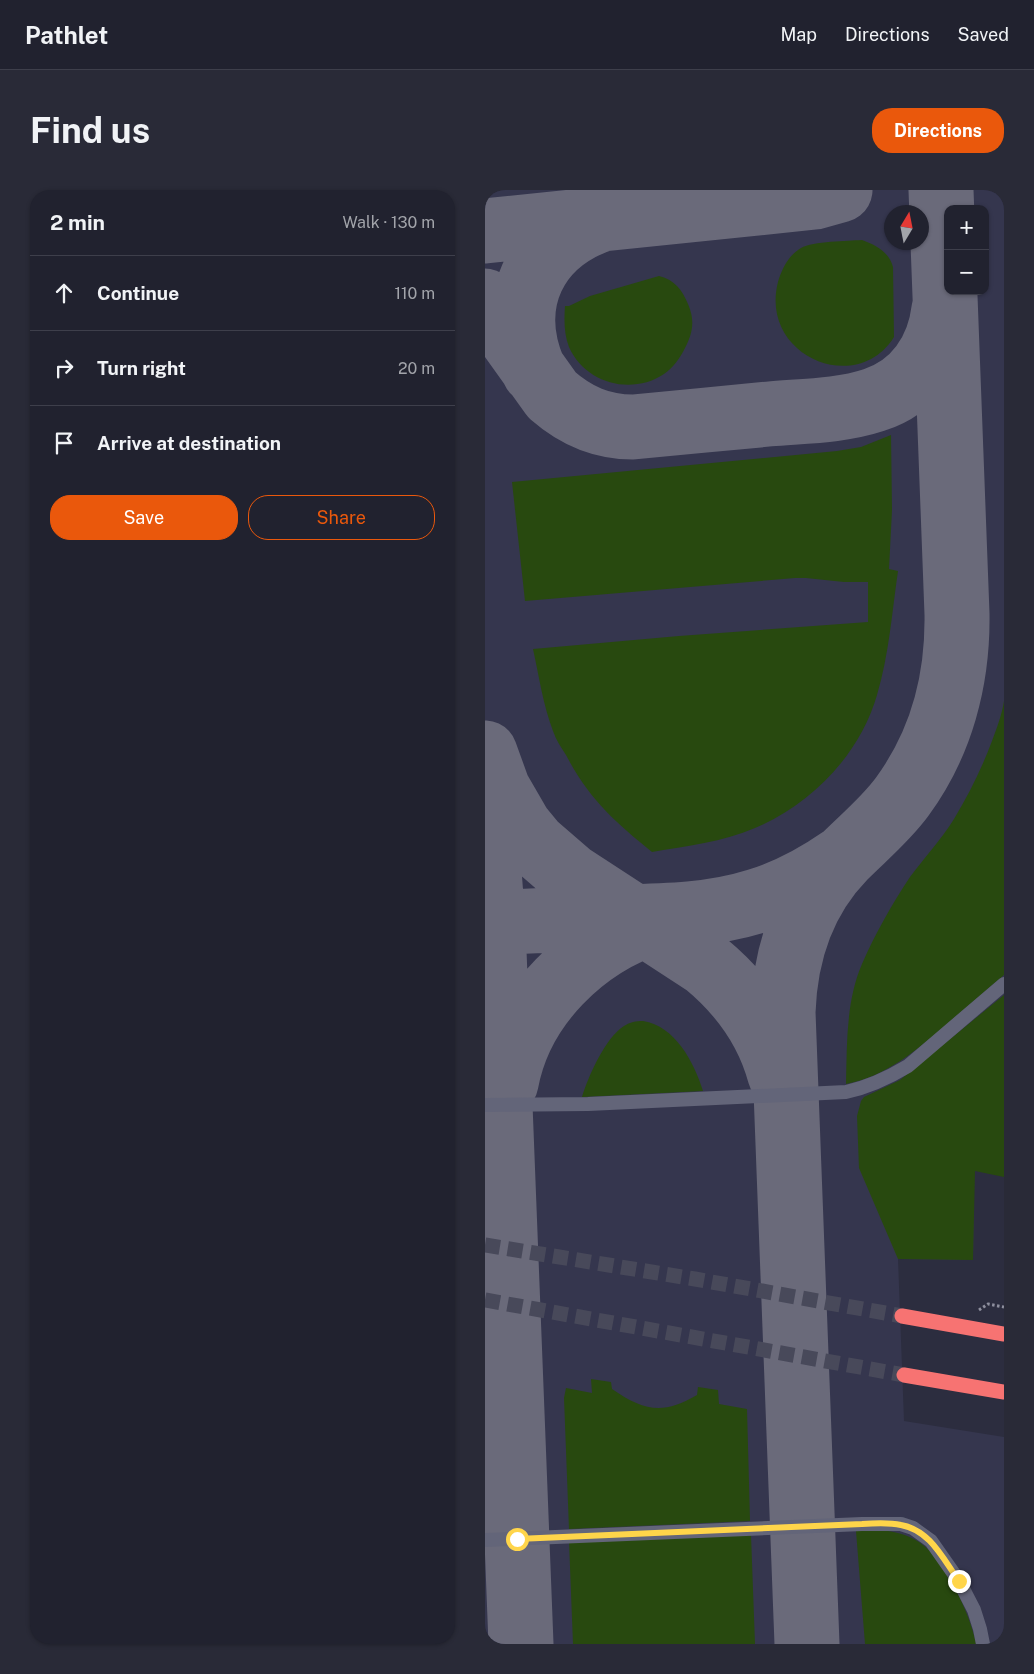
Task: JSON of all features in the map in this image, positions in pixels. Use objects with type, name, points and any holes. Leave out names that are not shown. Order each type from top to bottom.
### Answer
[{"type":"highway","points":[[902,1316],[1004,1334]]},
{"type":"highway","points":[[904,1375],[1004,1392]]},
{"type":"lane","points":[[485,1105],[588,1104],[846,1092],[863,1089],[892,1076],[908,1066],[1004,984]]},
{"type":"lane","points":[[485,1540],[901,1524],[913,1528],[931,1541],[959,1581],[974,1610],[983,1644]]},
{"type":"path","points":[[982,1308],[988,1304],[1004,1307]]},
{"type":"shaded area","points":[[485,190],[1004,190],[1004,1040],[976,1073],[973,1260],[898,1259],[904,1421],[1004,1437],[1004,1644],[485,1644]]},
{"type":"green space","points":[[862,240],[885,253],[893,267],[894,337],[878,355],[858,364],[836,365],[815,360],[797,348],[783,330],[776,308],[778,282],[786,262],[801,248],[822,243]]},
{"type":"green space","points":[[659,276],[674,283],[680,290],[692,316],[690,337],[676,362],[664,374],[651,381],[637,384],[624,385],[610,382],[586,370],[576,359],[567,342],[565,306],[590,296]]},
{"type":"green space","points":[[891,435],[892,510],[889,569],[898,571],[881,680],[869,717],[859,737],[831,775],[814,791],[776,818],[730,837],[652,852],[603,808],[575,771],[554,734],[541,690],[533,649],[868,622],[868,582],[795,578],[525,601],[512,482],[837,451],[861,447]]},
{"type":"green space","points":[[1004,701],[1004,975],[925,1043],[901,1061],[875,1075],[846,1084],[850,1007],[862,964],[878,930],[903,887],[949,827],[965,800],[988,751]]},
{"type":"green space","points":[[1004,995],[1004,1177],[975,1171],[973,1260],[898,1259],[859,1168],[857,1116],[861,1101],[864,1097],[900,1080]]},
{"type":"green space","points":[[643,1021],[665,1030],[682,1047],[703,1091],[582,1097],[588,1079],[610,1039],[626,1025]]},
{"type":"green space","points":[[591,1379],[611,1382],[612,1389],[623,1396],[644,1406],[654,1408],[674,1406],[685,1401],[697,1395],[698,1387],[718,1390],[719,1404],[747,1409],[750,1521],[569,1529],[564,1398],[566,1388],[592,1393]]},
{"type":"green space","points":[[879,1530],[900,1533],[914,1539],[938,1561],[955,1588],[969,1618],[976,1644],[865,1644],[856,1531]]},
{"type":"green space","points":[[751,1535],[755,1644],[573,1644],[569,1541]]},
{"type":"taxiway","points":[[485,231],[815,197],[840,190]]},
{"type":"taxiway","points":[[807,1644],[783,1012],[792,949],[807,909],[830,873],[889,813],[916,777],[937,733],[950,687],[957,639],[957,614],[941,190]]},
{"type":"taxiway","points":[[534,371],[526,346],[523,322],[525,299],[532,278],[544,259],[560,242],[580,228],[605,218]]},
{"type":"taxiway","points":[[485,301],[552,395],[570,409],[589,419],[610,425],[633,427],[822,410],[874,400],[902,386],[923,365],[937,339],[944,309]]},
{"type":"taxiway","points":[[485,753],[498,789],[520,827],[534,844],[571,876],[706,964],[719,975],[742,1000],[761,1028],[775,1058],[780,1075]]},
{"type":"taxiway","points":[[485,816],[493,925],[521,1644]]},
{"type":"taxiway","points":[[485,923],[673,915],[724,909],[757,901],[790,889],[841,859]]},
{"type":"taxiway","points":[[506,1083],[514,1055],[525,1028],[559,982],[581,962],[605,945],[630,931],[657,921]]},
{"type":"tunnel","points":[[485,1245],[695,1279],[902,1316]]},
{"type":"tunnel","points":[[485,1300],[904,1375]]},
{"type":"route","points":[[517,1539],[887,1523],[901,1524],[913,1528],[931,1541],[959,1581]]}]
